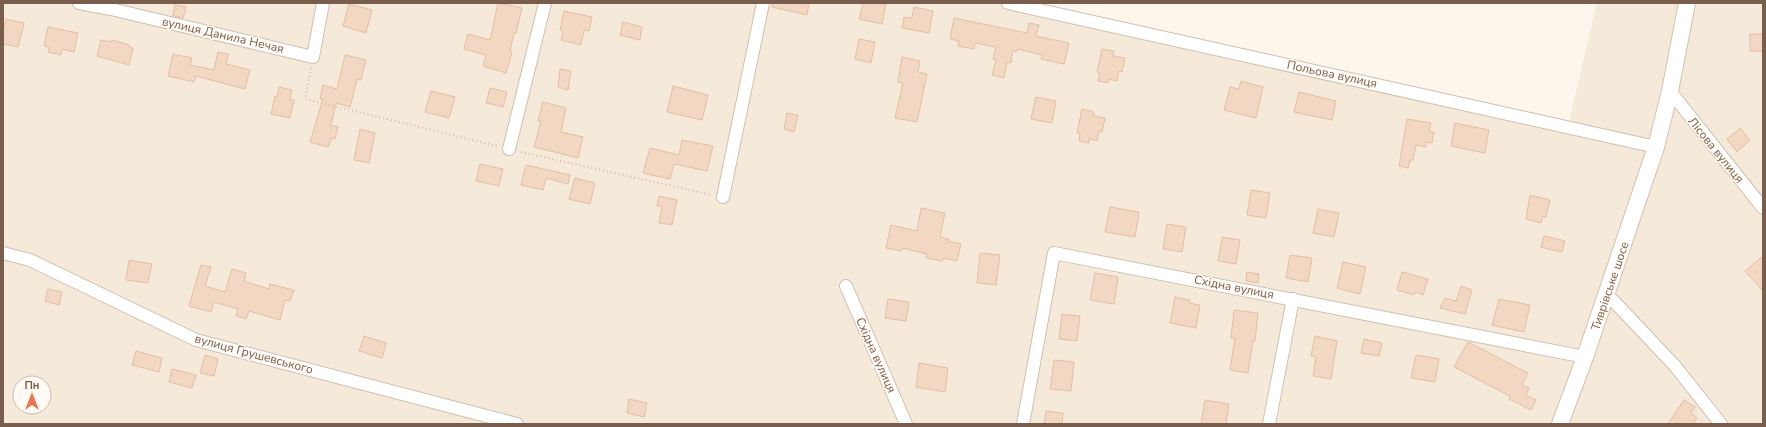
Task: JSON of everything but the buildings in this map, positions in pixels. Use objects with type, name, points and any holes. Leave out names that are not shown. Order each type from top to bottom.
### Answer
[{"type":"main road","name":"Тиврівське шосе","points":[[1560,424],[1607,294],[1656,147],[1670,91],[1687,3]]},
{"type":"street","name":"вулиця Данила Нечая","points":[[79,3],[111,9],[313,57]]},
{"type":"street","points":[[313,57],[323,3]]},
{"type":"street","points":[[509,149],[545,3]]},
{"type":"street","points":[[723,197],[763,3]]},
{"type":"street","name":"Польова вулиця","points":[[1008,3],[1656,147]]},
{"type":"street","name":"Лісова вулиця","points":[[1670,91],[1763,208]]},
{"type":"street","name":"Східна вулиця","points":[[1023,424],[1054,252],[1585,357]]},
{"type":"street","name":"вулиця Грушевського","points":[[3,253],[30,260],[196,340],[517,424]]},
{"type":"street","name":"Східна вулиця","points":[[846,286],[906,424]]},
{"type":"street","points":[[1607,294],[1674,366],[1721,424]]},
{"type":"street","points":[[1269,424],[1293,299]]},
{"type":"path","points":[[313,57],[305,99],[509,149],[723,197]]},
{"type":"shaded area","points":[[3,3],[1008,3],[1568,126],[1597,3],[1763,3],[1763,424],[3,424]]}]
